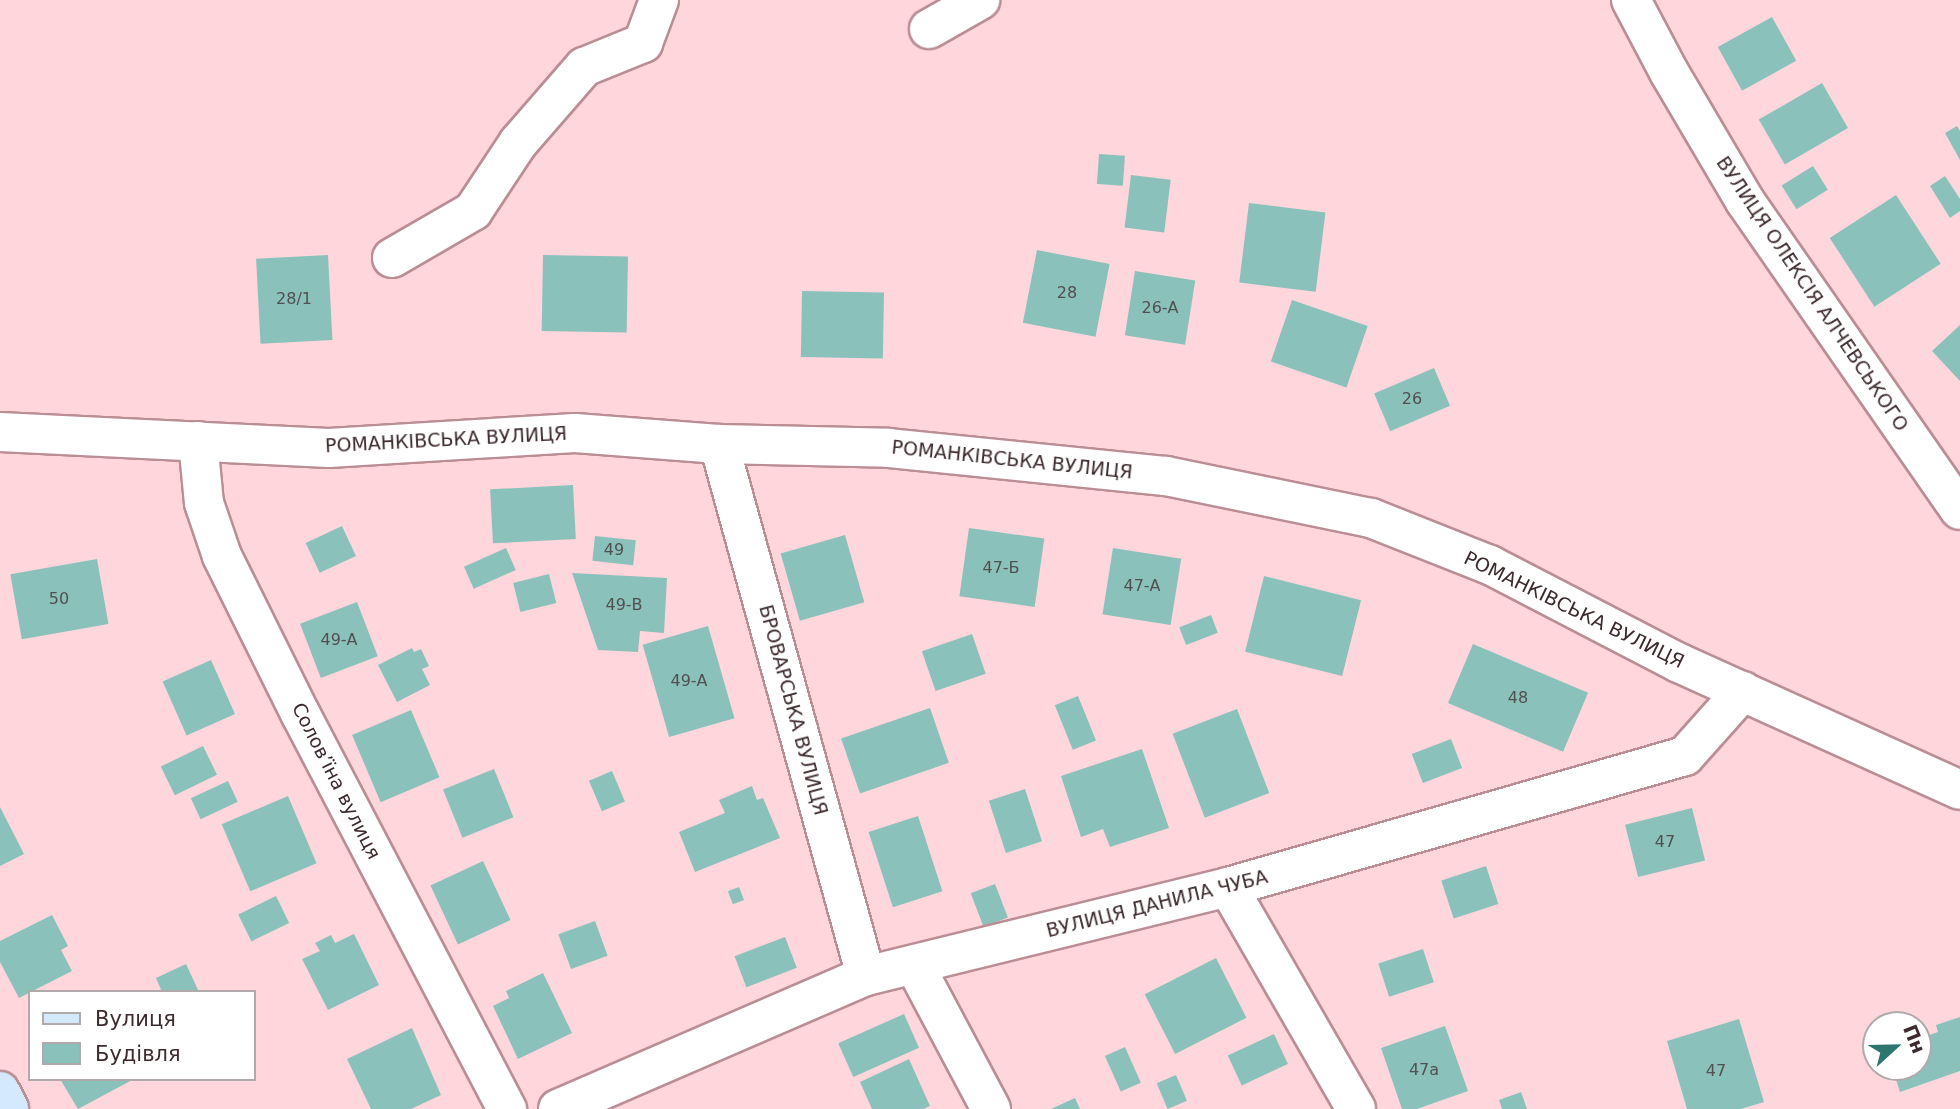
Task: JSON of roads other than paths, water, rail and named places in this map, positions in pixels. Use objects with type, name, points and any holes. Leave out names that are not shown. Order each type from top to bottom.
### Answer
[{"type":"main road","points":[[0,1091],[9,1109]]},
{"type":"street","points":[[392,258],[473,211],[518,143],[584,67],[643,43],[659,0]]},
{"type":"street","points":[[929,30],[980,0]]},
{"type":"street","name":"ВУЛИЦЯ ОЛЕКСІЯ АЛЧЕВСЬКОГО","points":[[1631,0],[1669,72],[1745,201],[1960,510]]},
{"type":"street","name":"РОМАНКІВСЬКА ВУЛИЦЯ","points":[[0,432],[329,448],[575,433],[719,444],[889,448],[1166,475],[1371,518],[1490,565],[1679,663],[1960,790]]},
{"type":"street","name":"Соловʼїна вулиця","points":[[198,441],[204,503],[222,556],[301,715],[507,1109]]},
{"type":"street","name":"БРОВАРСЬКА ВУЛИЦЯ","points":[[719,444],[866,976]]},
{"type":"street","name":"ВУЛИЦЯ ДАНИЛА ЧУБА","points":[[558,1109],[866,976],[1228,887],[1685,756],[1743,691]]},
{"type":"street","points":[[1228,887],[1356,1109]]},
{"type":"street","points":[[915,966],[991,1109]]}]
